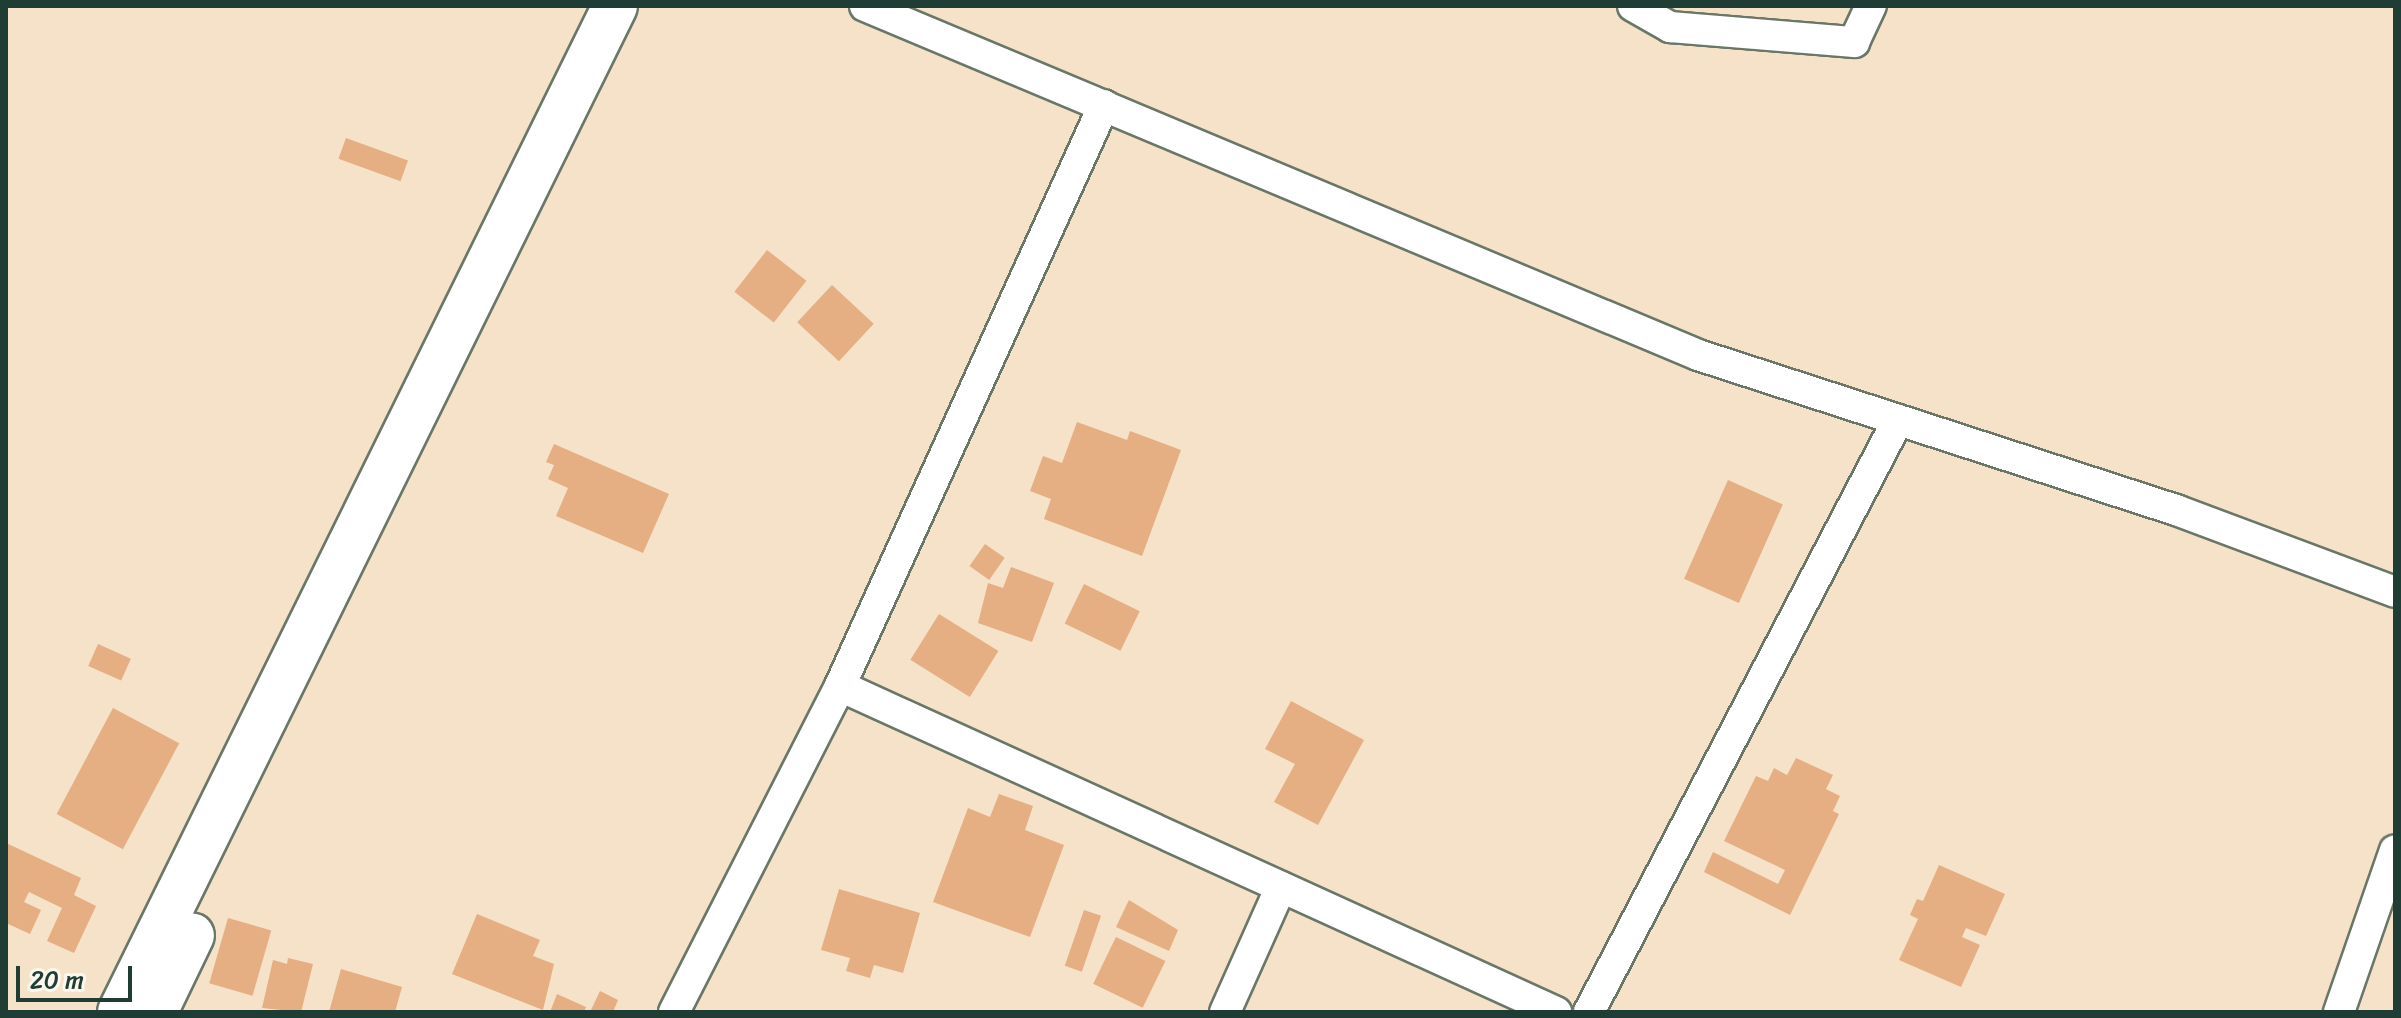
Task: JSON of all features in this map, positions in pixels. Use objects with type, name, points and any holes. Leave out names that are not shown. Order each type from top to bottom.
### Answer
[{"type":"main road","points":[[120,1012],[615,6]]},
{"type":"main road","points":[[155,1012],[644,6]]},
{"type":"street","points":[[865,6],[1698,355],[2176,510],[2395,592]]},
{"type":"street","points":[[1633,6],[1670,27],[1854,42],[1871,6]]},
{"type":"street","points":[[674,1012],[840,686],[1104,105]]},
{"type":"street","points":[[1589,1012],[1898,420]]},
{"type":"street","points":[[840,686],[1556,1012]]},
{"type":"street","points":[[2339,1012],[2395,850]]},
{"type":"street","points":[[1225,1012],[1281,887]]},
{"type":"building","points":[[346,138],[408,161],[400,181],[338,159]]},
{"type":"building","points":[[767,250],[806,281],[774,323],[734,292]]},
{"type":"building","points":[[832,285],[874,324],[839,361],[797,322]]},
{"type":"building","points":[[1077,422],[1127,440],[1130,431],[1181,450],[1142,556],[1044,519],[1051,499],[1030,491],[1043,456],[1062,463]]},
{"type":"building","points":[[554,444],[669,494],[643,553],[556,516],[568,488],[548,479],[554,465],[546,462]]},
{"type":"building","points":[[1728,480],[1783,504],[1739,603],[1684,579]]},
{"type":"building","points":[[985,544],[1005,558],[989,580],[970,566]]},
{"type":"building","points":[[1011,567],[1054,583],[1032,642],[978,623],[988,583],[1003,588]]},
{"type":"building","points":[[1084,584],[1140,611],[1120,651],[1065,624]]},
{"type":"building","points":[[939,614],[998,651],[970,697],[910,660]]},
{"type":"building","points":[[98,644],[131,659],[121,681],[88,666]]},
{"type":"building","points":[[1291,701],[1364,740],[1318,825],[1274,802],[1295,764],[1265,749]]},
{"type":"building","points":[[113,708],[179,743],[123,849],[57,814]]},
{"type":"building","points":[[1796,758],[1833,775],[1826,789],[1840,796],[1833,811],[1839,814],[1790,915],[1704,872],[1713,852],[1778,884],[1785,870],[1724,841],[1756,776],[1768,781],[1774,768],[1787,775]]},
{"type":"building","points":[[999,794],[1033,806],[1025,830],[1064,845],[1030,937],[933,902],[968,808],[990,817]]},
{"type":"building","points":[[6,843],[81,878],[74,895],[96,906],[74,953],[47,941],[62,908],[29,892],[24,902],[41,910],[30,934],[6,923]]},
{"type":"building","points":[[1939,865],[2005,894],[1986,936],[1966,928],[1962,937],[1980,945],[1961,987],[1899,960],[1918,919],[1910,915],[1917,899],[1923,901]]},
{"type":"building","points":[[839,889],[920,913],[903,973],[874,965],[870,978],[846,971],[850,958],[821,950]]},
{"type":"building","points":[[1129,900],[1178,930],[1169,951],[1116,927]]},
{"type":"building","points":[[1084,910],[1101,916],[1082,972],[1065,966]]},
{"type":"building","points":[[477,914],[540,940],[533,956],[554,964],[543,1010],[452,974]]},
{"type":"building","points":[[228,918],[271,930],[253,996],[209,983]]},
{"type":"building","points":[[1116,937],[1165,961],[1143,1008],[1093,984]]},
{"type":"building","points":[[288,958],[313,964],[301,1012],[262,1008],[273,960],[287,964]]},
{"type":"building","points":[[341,969],[402,987],[395,1012],[329,1012]]},
{"type":"building","points":[[600,991],[618,1000],[613,1012],[590,1012]]},
{"type":"building","points":[[557,994],[586,1007],[584,1012],[550,1012]]}]
